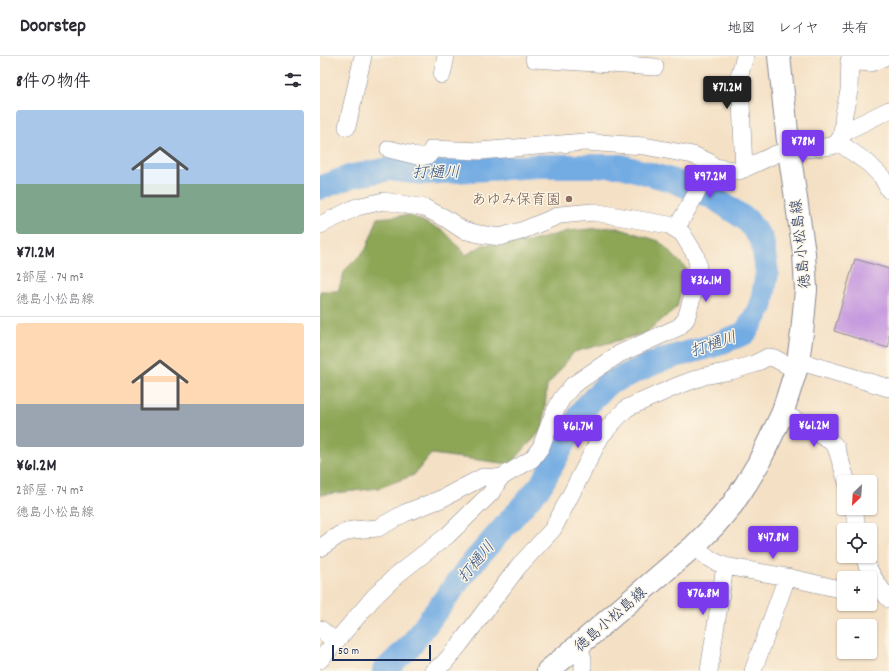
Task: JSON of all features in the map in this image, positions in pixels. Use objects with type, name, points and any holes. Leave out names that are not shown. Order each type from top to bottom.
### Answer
[{"type":"main road","name":"徳島小松島線","points":[[548,671],[694,546],[715,525],[736,500],[758,464],[782,414],[797,365],[806,290],[804,253],[779,56]]},
{"type":"street","points":[[347,127],[364,56]]},
{"type":"street","points":[[442,75],[446,56]]},
{"type":"street","points":[[744,169],[741,102],[737,84],[745,56]]},
{"type":"street","points":[[840,139],[849,90],[850,59],[870,63],[887,56]]},
{"type":"street","points":[[530,58],[655,66]]},
{"type":"street","points":[[711,169],[739,171],[776,154],[832,146],[850,129],[889,110]]},
{"type":"street","points":[[840,139],[882,177],[889,190]]},
{"type":"street","points":[[389,149],[421,157],[429,156],[432,150],[480,151],[570,143],[591,143],[644,146],[693,155],[709,162],[711,169],[676,230]]},
{"type":"street","points":[[320,225],[357,207],[384,201],[425,208],[445,218],[463,230],[500,237],[521,231],[560,215],[593,212],[669,225],[682,233],[695,254],[698,264],[693,294],[686,319],[679,327],[619,354],[573,385],[562,398],[553,415],[541,447],[532,458],[500,478],[491,493],[448,535],[398,574],[374,597],[320,660]]},
{"type":"street","points":[[433,671],[444,663],[518,567],[553,529],[601,436],[627,408],[704,376],[731,371],[754,364],[768,357],[889,388]]},
{"type":"street","points":[[782,414],[794,419],[830,441],[836,447],[845,475]]},
{"type":"street","points":[[320,548],[339,535],[352,530],[378,528],[404,513],[441,499],[483,477],[500,478]]},
{"type":"street","points":[[694,546],[707,557],[725,566],[787,577],[837,588]]},
{"type":"street","points":[[867,563],[880,593]]},
{"type":"street","points":[[709,671],[725,566]]},
{"type":"street","points":[[753,671],[787,577]]},
{"type":"street","points":[[320,629],[335,642]]},
{"type":"street","points":[[579,646],[583,659],[583,671]]},
{"type":"green space","points":[[409,215],[444,231],[466,255],[483,245],[529,242],[568,231],[614,227],[659,241],[687,269],[677,307],[646,333],[574,352],[547,386],[543,429],[510,464],[431,454],[414,475],[379,488],[320,495],[320,291],[338,291],[345,270],[366,249],[378,218]]},
{"type":"building","points":[[855,259],[889,269],[888,348],[834,331]]},
{"type":"waterway","name":"打樋川","points":[[320,188],[352,176],[390,169],[423,173],[537,166],[621,166],[671,180],[714,198],[747,220],[762,240],[767,273],[761,307],[745,333],[712,346],[661,360],[607,384],[582,411],[541,485],[468,568],[411,645],[384,671]]},
{"type":"place","name":"あゆみ保育園","points":[[569,199]]}]
